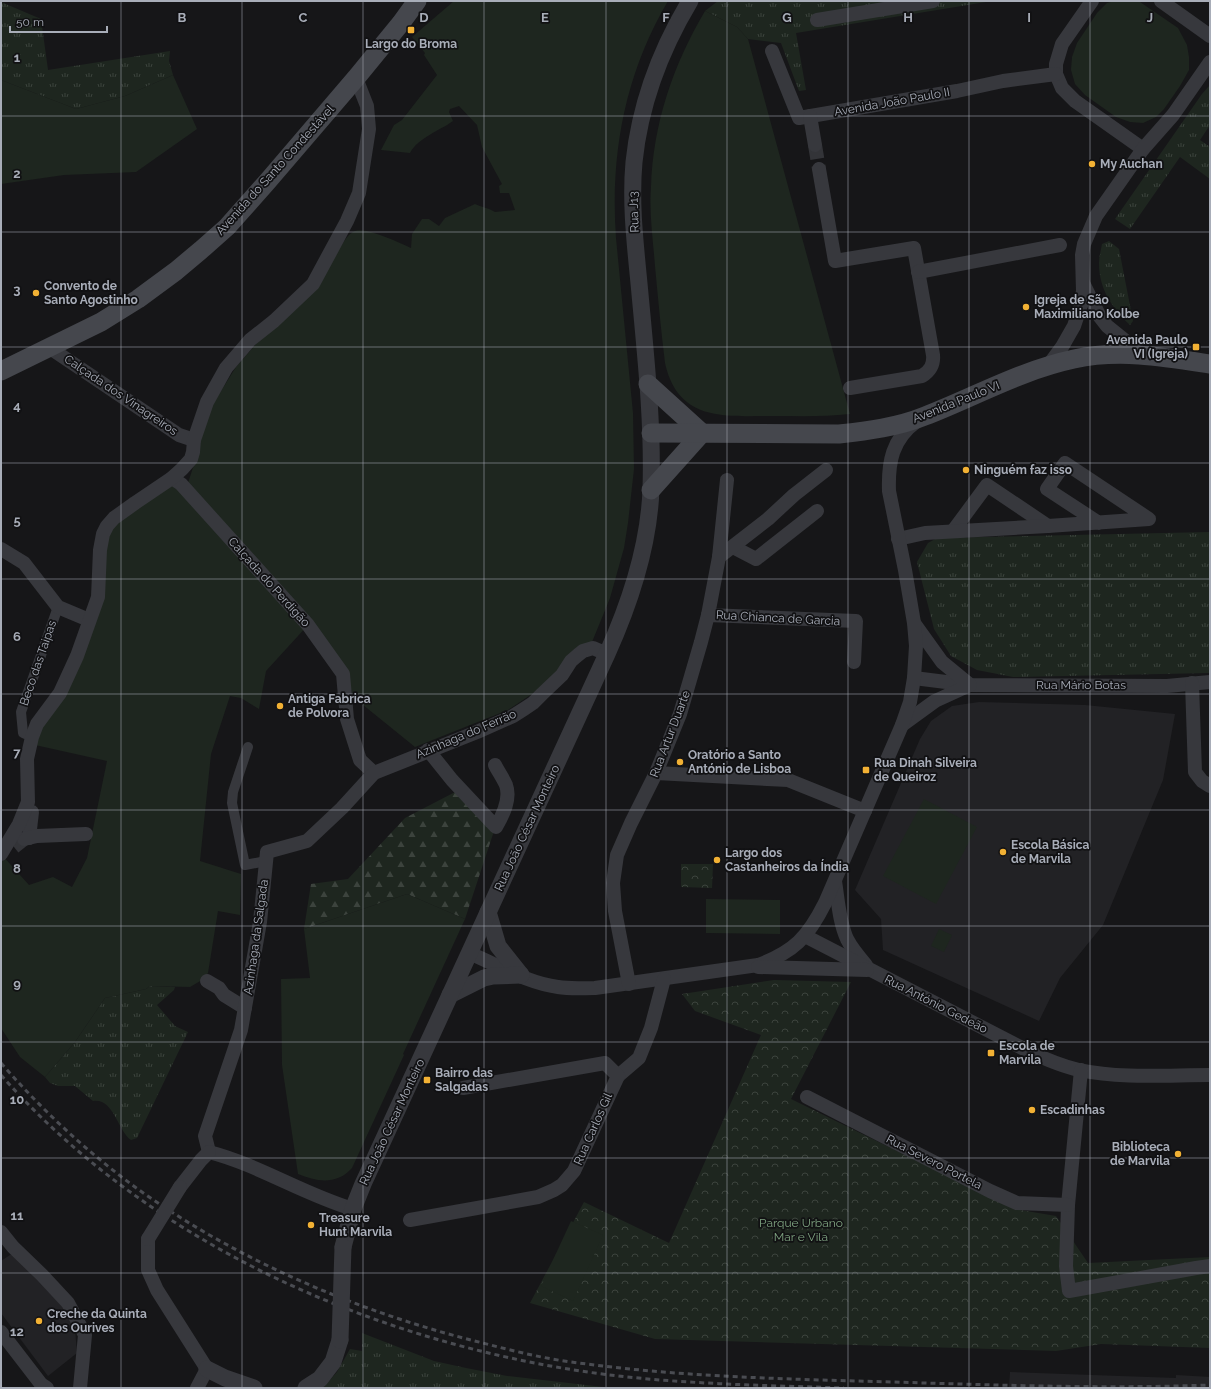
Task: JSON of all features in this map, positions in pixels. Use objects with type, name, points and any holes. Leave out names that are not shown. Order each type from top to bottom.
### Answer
[{"type":"main road","points":[[356,78],[417,1]]},
{"type":"main road","name":"Avenida do Santo Condestável","points":[[1,371],[101,322],[138,299],[176,271],[227,227],[356,78]]},
{"type":"main road","name":"Avenida Paulo VI","points":[[651,433],[839,434],[878,429],[923,417],[1048,366],[1076,358],[1112,354],[1142,355],[1210,364]]},
{"type":"main road","points":[[648,384],[702,433],[651,490]]},
{"type":"street","name":"Rua J13","points":[[651,433],[648,384],[634,237],[634,162],[643,113],[651,83],[667,42],[690,1]]},
{"type":"street","points":[[817,20],[900,4],[933,1]]},
{"type":"street","points":[[1092,1],[1062,44],[1056,64],[1056,74],[1062,88],[1075,101],[1142,149]]},
{"type":"street","points":[[1161,1],[1210,36]]},
{"type":"street","points":[[772,51],[799,118],[810,116],[815,145]]},
{"type":"street","points":[[1048,366],[1062,347],[1074,326],[1080,308],[1083,282],[1082,255],[1089,230],[1096,216],[1142,149],[1173,115],[1210,62]]},
{"type":"street","name":"Avenida João Paulo II","points":[[810,116],[957,91],[1003,81],[1056,74]]},
{"type":"street","points":[[14,846],[19,824],[28,802],[28,759],[32,737],[37,724],[60,693],[77,656],[98,597],[100,550],[103,534],[107,526],[114,518],[172,478],[191,459],[194,440],[207,402],[226,368],[250,340],[274,321],[313,284],[347,221],[359,193],[369,129],[367,106],[356,78]]},
{"type":"street","points":[[819,170],[835,261],[914,248],[933,355],[932,365],[927,373],[922,376],[850,388]]},
{"type":"street","points":[[918,272],[1060,245]]},
{"type":"street","points":[[1083,282],[1100,317],[1107,326],[1142,355]]},
{"type":"street","name":"Calçada dos Vinagreiros","points":[[50,348],[179,435],[194,440]]},
{"type":"street","points":[[469,953],[542,983],[557,987],[595,988],[758,965],[780,956],[797,944],[805,936],[816,919],[835,881],[902,725],[910,702],[914,678],[916,646],[914,623],[889,491],[890,460],[895,446],[903,433],[923,417]]},
{"type":"street","name":"Rua João César Monteiro","points":[[306,1388],[320,1380],[333,1362],[340,1340],[343,1247],[353,1208],[618,630],[635,578],[647,526],[651,490],[651,433]]},
{"type":"street","points":[[898,539],[926,533],[1099,523],[1149,519],[1065,463],[1047,489],[1099,523]]},
{"type":"street","points":[[719,557],[768,519],[794,495],[826,470]]},
{"type":"street","name":"Calçada do Perdigão","points":[[172,478],[181,484],[308,625],[343,674],[347,720],[360,760],[374,773]]},
{"type":"street","name":"Rua Artur Duarte","points":[[629,984],[615,912],[613,883],[617,855],[656,773],[680,714],[708,615],[719,557],[726,480]]},
{"type":"street","points":[[953,531],[987,485],[1048,526]]},
{"type":"street","points":[[733,547],[756,559],[817,511]]},
{"type":"street","name":"Beco das Taipas","points":[[1,548],[24,563],[58,607],[89,620]]},
{"type":"street","name":"Beco das Taipas","points":[[32,737],[23,733],[21,712],[58,607]]},
{"type":"street","name":"Rua Chianca de Garcia","points":[[708,615],[856,621],[854,662]]},
{"type":"street","points":[[914,623],[942,662],[970,685]]},
{"type":"street","name":"Azinhaga do Ferrão","points":[[374,773],[513,716],[533,703],[562,674],[571,661],[583,651],[593,648],[607,654]]},
{"type":"street","name":"Rua Mário Botas","points":[[914,678],[970,685],[1167,686],[1210,682]]},
{"type":"street","points":[[1192,683],[1195,772],[1202,782],[1210,786]]},
{"type":"street","name":"Rua Mário Botas","points":[[902,725],[935,701],[970,685]]},
{"type":"street","points":[[248,747],[232,803],[244,866],[266,861],[267,852],[307,841],[342,808],[374,773]]},
{"type":"street","points":[[428,750],[452,780],[496,827],[506,806],[507,796],[506,786],[495,765]]},
{"type":"street","points":[[656,773],[788,780],[865,811]]},
{"type":"street","points":[[14,846],[32,812]]},
{"type":"street","points":[[14,846],[38,836],[86,834]]},
{"type":"street","name":"Azinhaga da Salgada","points":[[208,1152],[205,1136],[241,1030],[260,922],[266,861]]},
{"type":"street","name":"Rua António Gedeão","points":[[835,881],[840,918],[848,940],[870,970]]},
{"type":"street","points":[[488,912],[498,946],[521,975]]},
{"type":"street","name":"Rua António Gedeão","points":[[805,936],[1050,1061],[1081,1070],[1128,1076],[1210,1075]]},
{"type":"street","name":"Rua António Gedeão","points":[[748,967],[870,970]]},
{"type":"street","points":[[450,995],[484,978],[493,976],[521,975]]},
{"type":"street","points":[[463,1088],[606,1063],[618,1076],[639,1058],[651,1028],[664,978]]},
{"type":"street","points":[[207,981],[219,988],[224,995],[245,1008]]},
{"type":"street","points":[[1081,1070],[1068,1205],[1066,1266],[1069,1291],[1210,1266]]},
{"type":"street","name":"Rua Carlos Gil","points":[[410,1220],[538,1197],[554,1190],[568,1178],[576,1167],[618,1076]]},
{"type":"street","name":"Rua Severo Portela","points":[[807,1097],[1016,1203],[1068,1205]]},
{"type":"street","points":[[254,1388],[225,1378],[207,1369],[157,1290],[148,1270],[148,1239],[180,1187],[200,1160],[208,1152],[250,1166],[330,1202],[353,1208]]},
{"type":"street","points":[[1,1232],[13,1247],[68,1303],[85,1335],[80,1388]]},
{"type":"street","points":[[1,1332],[41,1384],[47,1388]]},
{"type":"street","points":[[196,1388],[207,1369]]},
{"type":"shaded area","name":"Escola Básica de Marvila","points":[[979,702],[1085,705],[1175,714],[1163,780],[1103,925],[1060,978],[1039,1021],[883,950],[881,919],[855,890],[920,739],[931,721],[952,706]]},
{"type":"shaded area","name":"Creche da Quinta dos Ourives","points":[[13,1253],[65,1305],[75,1329],[77,1353],[48,1376],[1,1313],[1,1261]]},
{"type":"shaded area","points":[[1010,1372],[1176,1378],[1176,1375],[1210,1377],[1210,1388],[1009,1388]]},
{"type":"green space","points":[[454,1],[668,1],[653,29],[641,57],[631,86],[618,145],[615,207],[616,238],[633,413],[634,469],[624,548],[610,598],[590,647],[532,694],[508,710],[415,747],[352,696],[349,676],[188,483],[211,407],[236,367],[350,234],[360,230],[367,231],[411,248],[412,234],[422,219],[429,219],[439,226],[445,218],[475,204],[495,212],[515,210],[509,193],[500,193],[499,186],[502,184],[482,147],[477,125],[459,106],[450,109],[449,112],[453,121],[423,139],[410,153],[381,150],[394,125],[402,120],[437,75],[424,55],[425,53],[412,37]]},
{"type":"green space","points":[[718,1],[992,1],[796,33],[806,90],[799,91],[781,43],[748,39],[737,27],[705,11]]},
{"type":"green space","points":[[1114,1],[1140,2],[1178,28],[1187,45],[1189,70],[1180,86],[1164,109],[1156,117],[1143,123],[1130,122],[1116,117],[1085,95],[1075,84],[1071,70],[1072,57],[1077,43],[1097,13],[1107,3]]},
{"type":"green space","points":[[1,2],[41,19],[48,70],[170,51],[169,61],[173,75],[125,96],[76,109],[1,80]]},
{"type":"green space","points":[[705,11],[737,27],[748,39],[850,414],[831,416],[721,415],[706,412],[692,406],[681,396],[671,382],[665,363],[652,236],[651,197],[653,164],[661,118],[674,74],[683,52]]},
{"type":"green space","points":[[173,75],[197,129],[136,172],[64,175],[1,184],[1,80],[76,109],[125,96]]},
{"type":"green space","points":[[1210,85],[1210,125],[1200,140],[1210,147],[1210,179],[1180,157],[1130,229],[1115,219],[1202,94]]},
{"type":"green space","points":[[1109,241],[1119,249],[1133,321],[1130,325],[1112,305],[1101,281],[1099,263],[1102,244]]},
{"type":"green space","points":[[172,478],[308,625],[266,671],[259,709],[241,698],[230,696],[211,754],[200,861],[241,874],[240,915],[218,911],[208,973],[202,980],[190,987],[150,986],[146,989],[105,998],[75,1042],[45,1077],[20,1057],[1,1028],[1,854],[29,885],[53,877],[72,887],[87,858],[107,761],[35,745],[97,597],[103,534]]},
{"type":"green space","points":[[1210,532],[1210,673],[1013,677],[977,670],[951,656],[934,629],[917,562],[928,543],[937,538]]},
{"type":"green space","points":[[459,790],[494,831],[465,919],[407,894],[304,929],[311,884],[348,879],[405,818]]},
{"type":"green space","points":[[924,799],[977,827],[936,904],[883,876]]},
{"type":"green space","points":[[681,864],[713,864],[712,888],[681,887]]},
{"type":"green space","points":[[407,894],[465,919],[352,1168],[340,1177],[333,1179],[319,1180],[305,1177],[298,1174],[282,1065],[281,979],[310,978],[304,929]]},
{"type":"green space","points":[[706,899],[780,900],[780,934],[706,933]]},
{"type":"green space","points":[[939,929],[952,935],[944,952],[931,946]]},
{"type":"green space","name":"Parque Urbano Mar e Vila","points":[[774,980],[851,982],[791,1099],[1015,1209],[1056,1216],[1088,1263],[1210,1257],[1210,1348],[1101,1344],[1056,1351],[655,1339],[530,1303],[584,1202],[669,1243],[761,1035],[695,1011],[682,994]]},
{"type":"green space","points":[[150,986],[175,987],[174,990],[157,1005],[175,1026],[188,1032],[137,1138],[131,1140],[122,1129],[111,1109],[106,1104],[100,1101],[93,1101],[75,1086],[58,1086],[50,1083],[45,1077],[75,1042],[105,998],[146,989]]},
{"type":"green space","points":[[571,1221],[603,1235],[573,1301],[541,1286]]},
{"type":"green space","points":[[362,1333],[434,1361],[507,1376],[612,1388],[323,1388],[337,1372],[350,1349],[362,1351]]},
{"type":"tunnel","points":[[815,145],[819,169]]},
{"type":"tunnel","points":[[14,847],[24,839]]},
{"type":"railway","points":[[1,1063],[48,1113],[99,1159],[135,1187],[212,1237],[296,1279],[339,1297],[427,1328],[471,1340],[565,1361],[618,1368],[735,1377],[1090,1387],[1210,1385]]},
{"type":"railway","points":[[1,1075],[58,1133],[121,1186],[189,1231],[262,1271],[337,1305],[415,1333],[494,1354],[574,1370],[607,1375],[675,1381],[742,1385],[844,1388]]},
{"type":"place","name":"Largo do Broma","points":[[411,30]]},
{"type":"place","name":"My Auchan","points":[[1092,164]]},
{"type":"place","name":"Convento de Santo Agostinho","points":[[36,293]]},
{"type":"place","name":"Igreja de São Maximiliano Kolbe","points":[[1026,307]]},
{"type":"place","name":"Avenida Paulo VI (Igreja)","points":[[1196,347]]},
{"type":"place","name":"Ninguém faz isso","points":[[966,470]]},
{"type":"place","name":"Antiga Fabrica de Polvora","points":[[280,706]]},
{"type":"place","name":"Oratório a Santo António de Lisboa","points":[[680,762]]},
{"type":"place","name":"Rua Dinah Silveira de Queiroz","points":[[866,770]]},
{"type":"place","name":"Escola Básica de Marvila","points":[[1003,852]]},
{"type":"place","name":"Largo dos Castanheiros da Índia","points":[[717,860]]},
{"type":"place","name":"Escola de Marvila","points":[[991,1053]]},
{"type":"place","name":"Bairro das Salgadas","points":[[427,1080]]},
{"type":"place","name":"Escadinhas","points":[[1032,1110]]},
{"type":"place","name":"Biblioteca de Marvila","points":[[1178,1154]]},
{"type":"place","name":"Treasure Hunt Marvila","points":[[311,1225]]},
{"type":"place","name":"Creche da Quinta dos Ourives","points":[[39,1321]]}]
